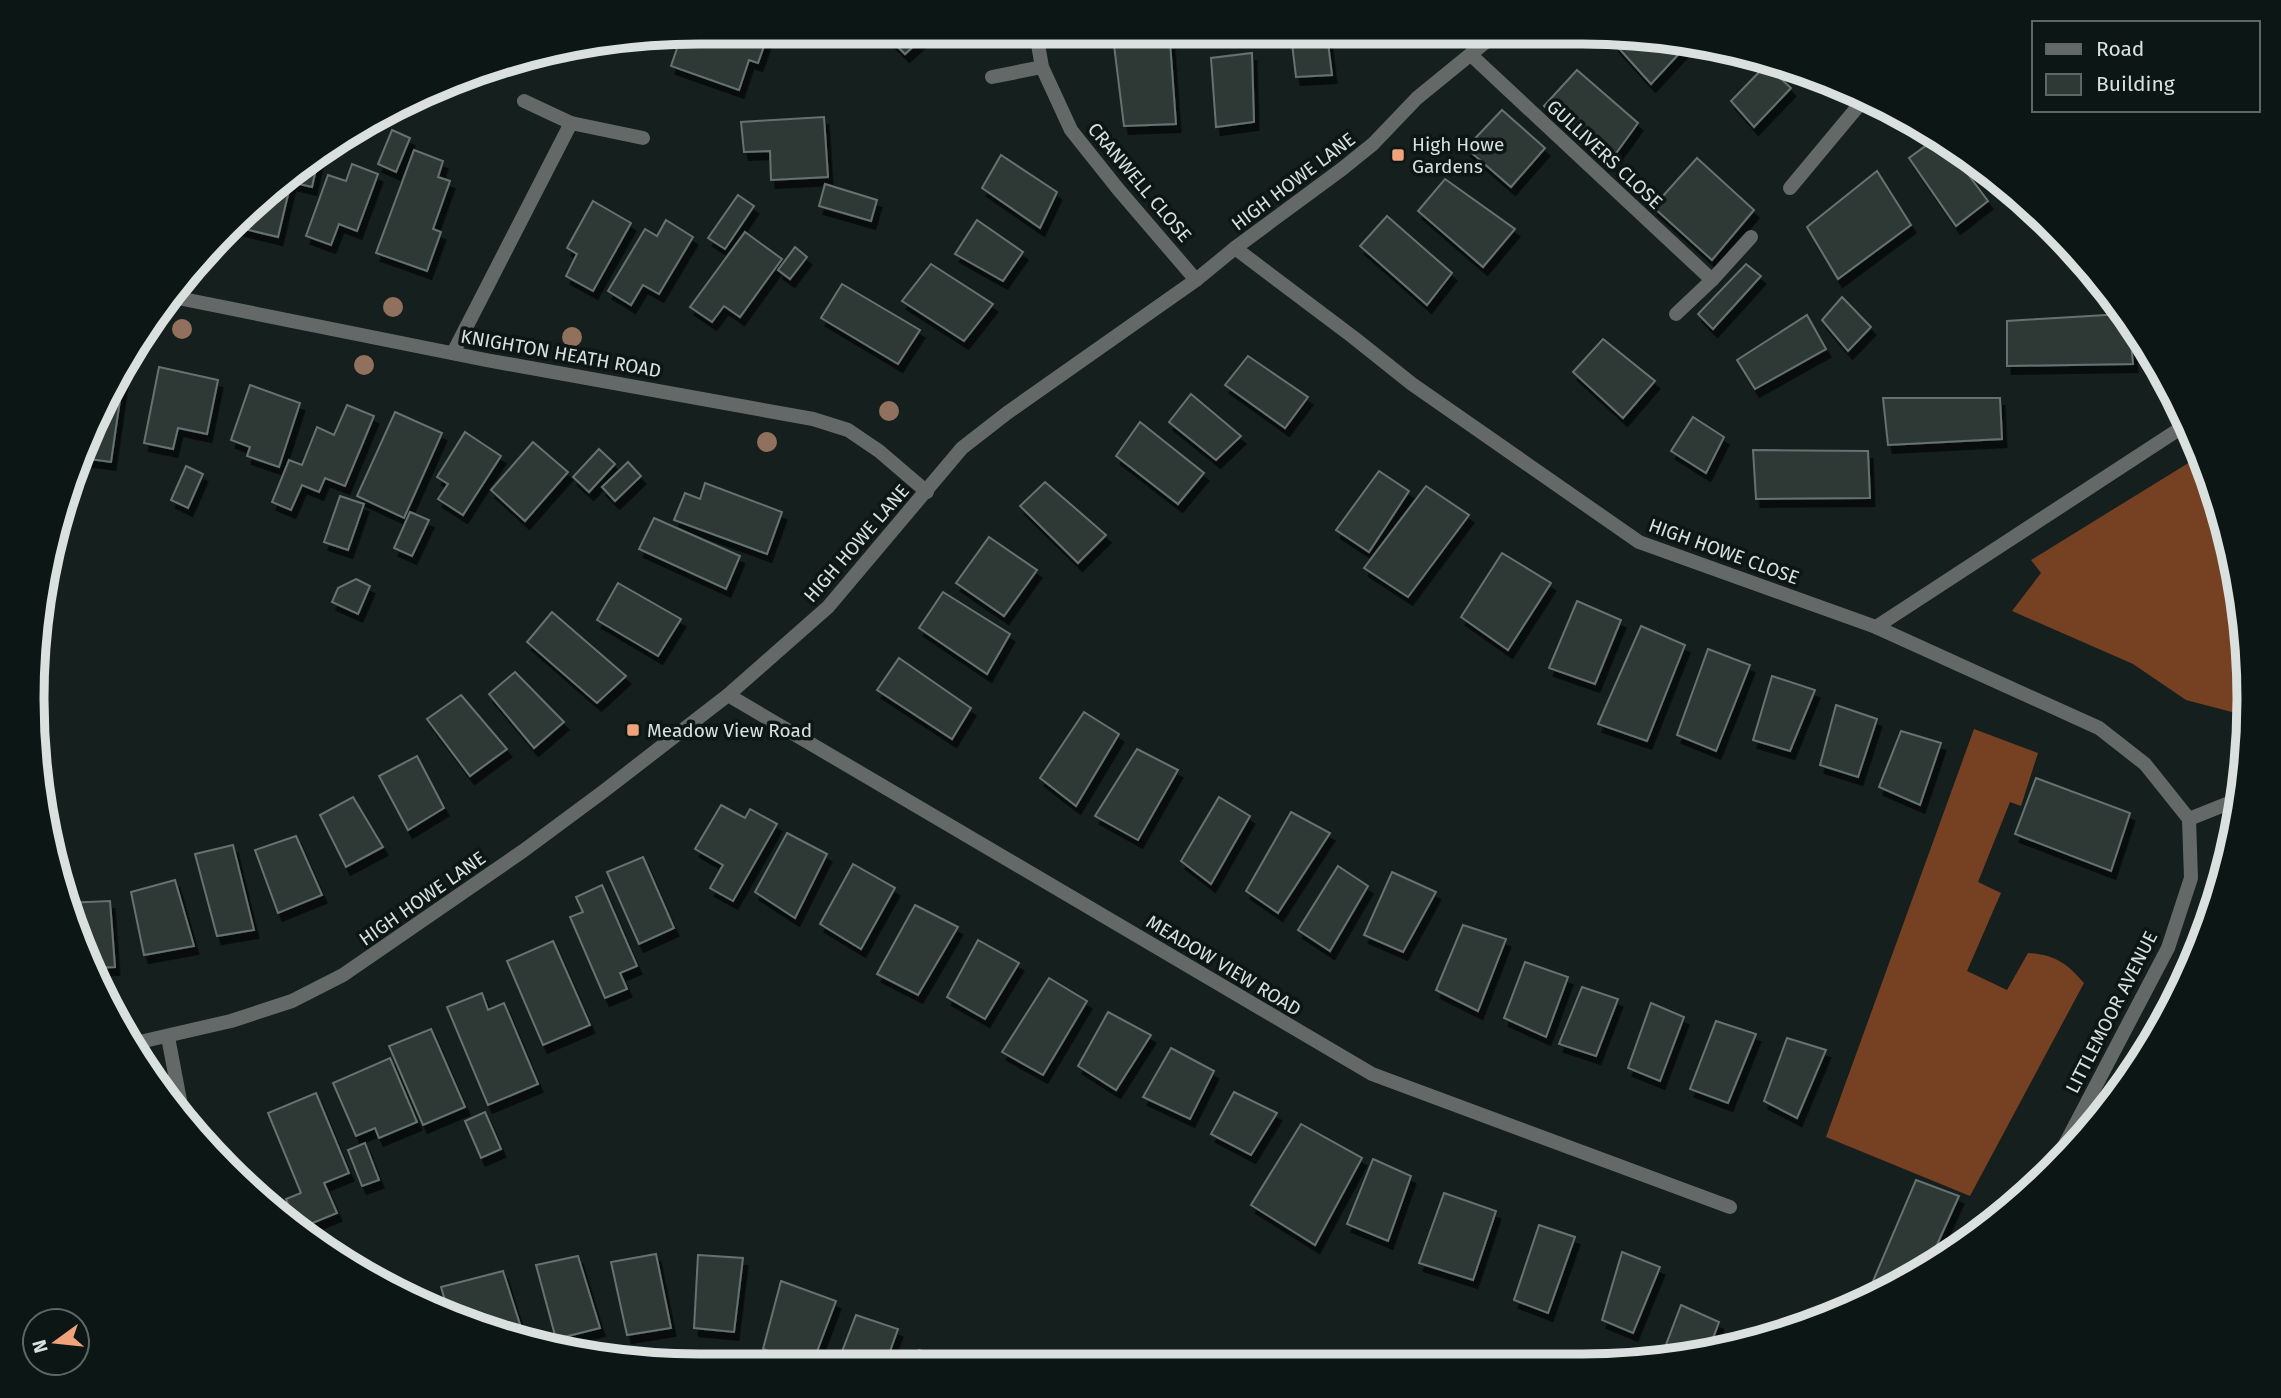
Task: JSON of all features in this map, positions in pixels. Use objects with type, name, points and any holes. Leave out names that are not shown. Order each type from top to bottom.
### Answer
[{"type":"street","name":"CRANWELL CLOSE","points":[[1038,44],[1042,67],[1071,130],[1196,279]]},
{"type":"street","name":"HIGH HOWE LANE","points":[[141,1042],[231,1020],[292,1001],[343,975],[523,851],[604,791],[728,695],[828,607],[962,448],[1196,279],[1373,144],[1417,98],[1484,44]]},
{"type":"street","name":"GULLIVERS CLOSE","points":[[1471,55],[1712,280]]},
{"type":"street","points":[[992,78],[1042,67]]},
{"type":"street","points":[[524,101],[571,123],[643,138]]},
{"type":"street","points":[[1790,188],[1859,105]]},
{"type":"street","points":[[453,353],[571,123]]},
{"type":"street","points":[[1676,314],[1751,237]]},
{"type":"street","name":"HIGH HOWE CLOSE","points":[[1235,248],[1412,384],[1639,542],[1876,626]]},
{"type":"street","name":"KNIGHTON HEATH ROAD","points":[[180,298],[453,353],[813,419],[848,430],[879,451],[927,492]]},
{"type":"street","points":[[1876,626],[2179,429]]},
{"type":"street","points":[[1876,626],[2099,728],[2145,764],[2189,819],[2229,803]]},
{"type":"street","name":"MEADOW VIEW ROAD","points":[[728,695],[1372,1074],[1730,1207]]},
{"type":"street","name":"LITTLEMOOR AVENUE","points":[[2067,1139],[2168,948],[2191,878],[2189,819]]},
{"type":"street","points":[[168,1037],[180,1099]]},
{"type":"shaded area","points":[[2190,462],[2204,494],[2225,571],[2236,656],[2237,713],[2186,700],[2133,664],[2012,611],[2041,573],[2031,560]]},
{"type":"shaded area","points":[[1974,729],[2038,753],[2021,806],[2010,802],[1978,882],[2001,893],[1967,971],[2007,990],[2028,953],[2060,961],[2084,983],[1970,1196],[1826,1137]]},
{"type":"building","points":[[678,44],[765,44],[758,63],[749,60],[739,90],[671,66]]},
{"type":"building","points":[[895,44],[916,44],[905,54]]},
{"type":"building","points":[[1170,44],[1176,124],[1124,126],[1114,45]]},
{"type":"building","points":[[1292,44],[1328,44],[1332,75],[1296,77]]},
{"type":"building","points":[[1616,45],[1681,51],[1651,84]]},
{"type":"building","points":[[1252,53],[1254,122],[1216,127],[1211,58]]},
{"type":"building","points":[[1762,69],[1775,73],[1791,88],[1754,127],[1731,101]]},
{"type":"building","points":[[1577,70],[1638,123],[1609,163],[1544,106]]},
{"type":"building","points":[[1502,110],[1545,148],[1511,187],[1466,148]]},
{"type":"building","points":[[824,117],[828,177],[771,180],[770,151],[744,152],[741,122]]},
{"type":"building","points":[[392,130],[410,138],[396,172],[378,164]]},
{"type":"building","points":[[1929,144],[1961,164],[1988,201],[1956,226],[1909,158]]},
{"type":"building","points":[[414,150],[443,161],[438,177],[450,181],[433,229],[441,232],[427,271],[376,253]]},
{"type":"building","points":[[1001,155],[1057,192],[1040,228],[982,188]]},
{"type":"building","points":[[1697,158],[1754,210],[1712,260],[1653,207]]},
{"type":"building","points":[[352,164],[378,174],[357,231],[339,224],[331,245],[306,236],[328,175],[346,181]]},
{"type":"building","points":[[316,167],[312,187],[295,183]]},
{"type":"building","points":[[1877,171],[1911,225],[1838,279],[1807,227]]},
{"type":"building","points":[[1445,179],[1515,229],[1483,267],[1418,211]]},
{"type":"building","points":[[825,184],[877,200],[871,221],[819,206]]},
{"type":"building","points":[[290,187],[278,237],[243,229]]},
{"type":"building","points":[[738,195],[754,206],[725,249],[708,238]]},
{"type":"building","points":[[593,201],[631,223],[593,291],[566,276],[577,254],[567,248]]},
{"type":"building","points":[[1387,216],[1452,273],[1427,305],[1360,246]]},
{"type":"building","points":[[666,220],[693,237],[659,294],[643,285],[631,305],[608,291],[645,229],[657,236]]},
{"type":"building","points":[[977,220],[1023,252],[1003,281],[955,254]]},
{"type":"building","points":[[745,232],[782,259],[740,317],[724,306],[712,322],[690,307]]},
{"type":"building","points":[[795,247],[807,257],[790,279],[778,270]]},
{"type":"building","points":[[931,264],[993,304],[964,341],[902,301]]},
{"type":"building","points":[[1746,264],[1761,276],[1713,329],[1698,314]]},
{"type":"building","points":[[842,284],[920,330],[898,364],[821,318]]},
{"type":"building","points":[[1842,297],[1871,327],[1848,351],[1822,320]]},
{"type":"building","points":[[1807,315],[1826,349],[1755,389],[1737,360]]},
{"type":"building","points":[[2112,315],[2131,341],[2133,364],[2007,366],[2007,321]]},
{"type":"building","points":[[1603,339],[1655,381],[1623,418],[1573,372]]},
{"type":"building","points":[[1248,356],[1308,397],[1285,428],[1225,385]]},
{"type":"building","points":[[159,367],[218,380],[207,434],[178,428],[173,449],[144,443]]},
{"type":"building","points":[[250,385],[300,403],[279,467],[247,456],[250,447],[231,440]]},
{"type":"building","points":[[121,390],[111,462],[90,459]]},
{"type":"building","points":[[1191,394],[1241,436],[1216,460],[1169,422]]},
{"type":"building","points":[[1883,398],[2000,398],[2002,439],[1888,445]]},
{"type":"building","points":[[347,405],[374,416],[345,486],[325,478],[319,492],[302,485],[291,510],[272,502],[289,460],[302,465],[317,427],[334,435]]},
{"type":"building","points":[[395,412],[442,433],[404,518],[357,496]]},
{"type":"building","points":[[1693,417],[1724,437],[1706,473],[1671,451]]},
{"type":"building","points":[[1140,422],[1204,473],[1178,504],[1116,456]]},
{"type":"building","points":[[465,432],[501,456],[463,515],[438,499],[448,484],[437,477]]},
{"type":"building","points":[[533,442],[568,472],[525,521],[491,490]]},
{"type":"building","points":[[599,449],[615,464],[589,492],[573,477]]},
{"type":"building","points":[[1753,450],[1868,451],[1870,498],[1756,499]]},
{"type":"building","points":[[628,462],[641,476],[615,501],[602,487]]},
{"type":"building","points":[[186,466],[203,474],[188,508],[171,500]]},
{"type":"building","points":[[1379,471],[1409,491],[1369,552],[1336,530]]},
{"type":"building","points":[[1045,482],[1106,535],[1078,563],[1020,506]]},
{"type":"building","points":[[705,483],[782,512],[767,554],[674,520],[685,493],[700,499]]},
{"type":"building","points":[[1426,486],[1469,515],[1408,597],[1364,568]]},
{"type":"building","points":[[340,496],[364,504],[348,550],[324,542]]},
{"type":"building","points":[[410,512],[429,520],[412,556],[394,548]]},
{"type":"building","points":[[654,518],[740,556],[726,589],[639,549]]},
{"type":"building","points":[[989,537],[1037,570],[1004,616],[956,583]]},
{"type":"building","points":[[1502,553],[1551,583],[1508,650],[1461,617]]},
{"type":"building","points":[[356,579],[370,586],[358,614],[332,602],[338,588]]},
{"type":"building","points":[[618,583],[681,619],[658,656],[597,620]]},
{"type":"building","points":[[943,592],[1010,634],[987,674],[919,628]]},
{"type":"building","points":[[1577,601],[1621,620],[1595,684],[1549,668]]},
{"type":"building","points":[[552,612],[626,676],[597,703],[527,642]]},
{"type":"building","points":[[1641,626],[1685,645],[1647,741],[1598,724]]},
{"type":"building","points":[[1708,649],[1750,665],[1716,751],[1677,735]]},
{"type":"building","points":[[899,658],[971,708],[952,739],[877,690]]},
{"type":"building","points":[[515,672],[564,722],[534,748],[489,694]]},
{"type":"building","points":[[1772,676],[1815,690],[1790,751],[1753,740]]},
{"type":"building","points":[[461,695],[507,749],[470,776],[427,719]]},
{"type":"building","points":[[1836,705],[1877,719],[1858,777],[1820,765]]},
{"type":"building","points":[[1084,712],[1119,734],[1076,806],[1040,778]]},
{"type":"building","points":[[1901,731],[1941,743],[1920,805],[1879,787]]},
{"type":"building","points":[[1137,749],[1178,770],[1138,840],[1095,816]]},
{"type":"building","points":[[417,756],[444,808],[408,830],[379,776]]},
{"type":"building","points":[[2036,778],[2130,813],[2111,871],[2015,834]]},
{"type":"building","points":[[353,797],[383,847],[346,867],[320,815]]},
{"type":"building","points":[[1219,797],[1250,816],[1211,884],[1181,861]]},
{"type":"building","points":[[721,805],[745,818],[750,809],[777,824],[733,901],[710,888],[723,865],[695,849]]},
{"type":"building","points":[[1291,812],[1330,833],[1278,913],[1246,891]]},
{"type":"building","points":[[787,833],[827,854],[795,918],[755,892]]},
{"type":"building","points":[[296,836],[322,895],[278,913],[255,850]]},
{"type":"building","points":[[233,845],[254,930],[217,936],[195,854]]},
{"type":"building","points":[[643,857],[674,928],[639,944],[607,872]]},
{"type":"building","points":[[853,864],[895,888],[861,949],[820,924]]},
{"type":"building","points":[[1338,866],[1368,886],[1330,951],[1298,930]]},
{"type":"building","points":[[1392,872],[1436,892],[1403,952],[1364,935]]},
{"type":"building","points":[[175,880],[194,946],[144,955],[131,892]]},
{"type":"building","points":[[602,885],[637,966],[620,973],[627,989],[605,998],[570,917],[583,912],[576,897]]},
{"type":"building","points":[[110,901],[115,967],[102,968],[77,902]]},
{"type":"building","points":[[915,905],[958,927],[918,995],[877,974]]},
{"type":"building","points":[[1463,925],[1506,939],[1478,1011],[1436,990]]},
{"type":"building","points":[[978,940],[1019,963],[985,1019],[947,997]]},
{"type":"building","points":[[553,941],[590,1025],[543,1045],[507,961]]},
{"type":"building","points":[[1525,962],[1568,977],[1546,1037],[1504,1018]]},
{"type":"building","points":[[1049,978],[1087,1001],[1043,1075],[1002,1052]]},
{"type":"building","points":[[1582,987],[1618,999],[1596,1056],[1559,1044]]},
{"type":"building","points":[[482,993],[488,1010],[504,1003],[538,1084],[488,1105],[447,1007]]},
{"type":"building","points":[[1651,1003],[1684,1017],[1660,1081],[1628,1068]]},
{"type":"building","points":[[1108,1012],[1151,1035],[1116,1090],[1078,1066]]},
{"type":"building","points":[[1716,1021],[1756,1034],[1728,1103],[1690,1089]]},
{"type":"building","points":[[431,1029],[465,1107],[423,1125],[389,1046]]},
{"type":"building","points":[[1787,1038],[1826,1050],[1797,1118],[1764,1101]]},
{"type":"building","points":[[1171,1048],[1214,1071],[1190,1119],[1143,1097]]},
{"type":"building","points":[[390,1058],[417,1122],[379,1138],[375,1128],[356,1136],[333,1083]]},
{"type":"building","points":[[1234,1092],[1277,1113],[1251,1155],[1211,1134]]},
{"type":"building","points":[[316,1093],[349,1173],[324,1183],[337,1213],[308,1225],[291,1212],[286,1199],[301,1193],[268,1113]]},
{"type":"building","points":[[485,1112],[501,1149],[481,1158],[465,1121]]},
{"type":"building","points":[[1301,1124],[1362,1158],[1315,1245],[1251,1205]]},
{"type":"building","points":[[365,1143],[379,1180],[362,1186],[348,1150]]},
{"type":"building","points":[[1373,1159],[1411,1176],[1388,1241],[1347,1224]]},
{"type":"building","points":[[1916,1180],[1959,1196],[1934,1251],[1870,1288]]},
{"type":"building","points":[[1444,1193],[1496,1211],[1473,1280],[1419,1263]]},
{"type":"building","points":[[1539,1225],[1575,1237],[1548,1313],[1514,1300]]},
{"type":"building","points":[[1622,1252],[1660,1267],[1633,1333],[1602,1320]]},
{"type":"building","points":[[656,1254],[671,1328],[627,1335],[611,1262]]},
{"type":"building","points":[[698,1255],[743,1258],[734,1332],[694,1328]]},
{"type":"building","points":[[578,1256],[600,1328],[556,1338],[536,1265]]},
{"type":"building","points":[[503,1271],[522,1330],[446,1303],[441,1287]]},
{"type":"building","points":[[781,1281],[836,1301],[816,1354],[776,1354],[763,1349]]},
{"type":"building","points":[[1681,1305],[1719,1322],[1712,1342],[1664,1349]]},
{"type":"building","points":[[856,1315],[898,1329],[889,1354],[841,1354]]},
{"type":"place","name":"High Howe Gardens","points":[[1398,155]]},
{"type":"place","name":"Meadow View Road","points":[[633,730]]}]
